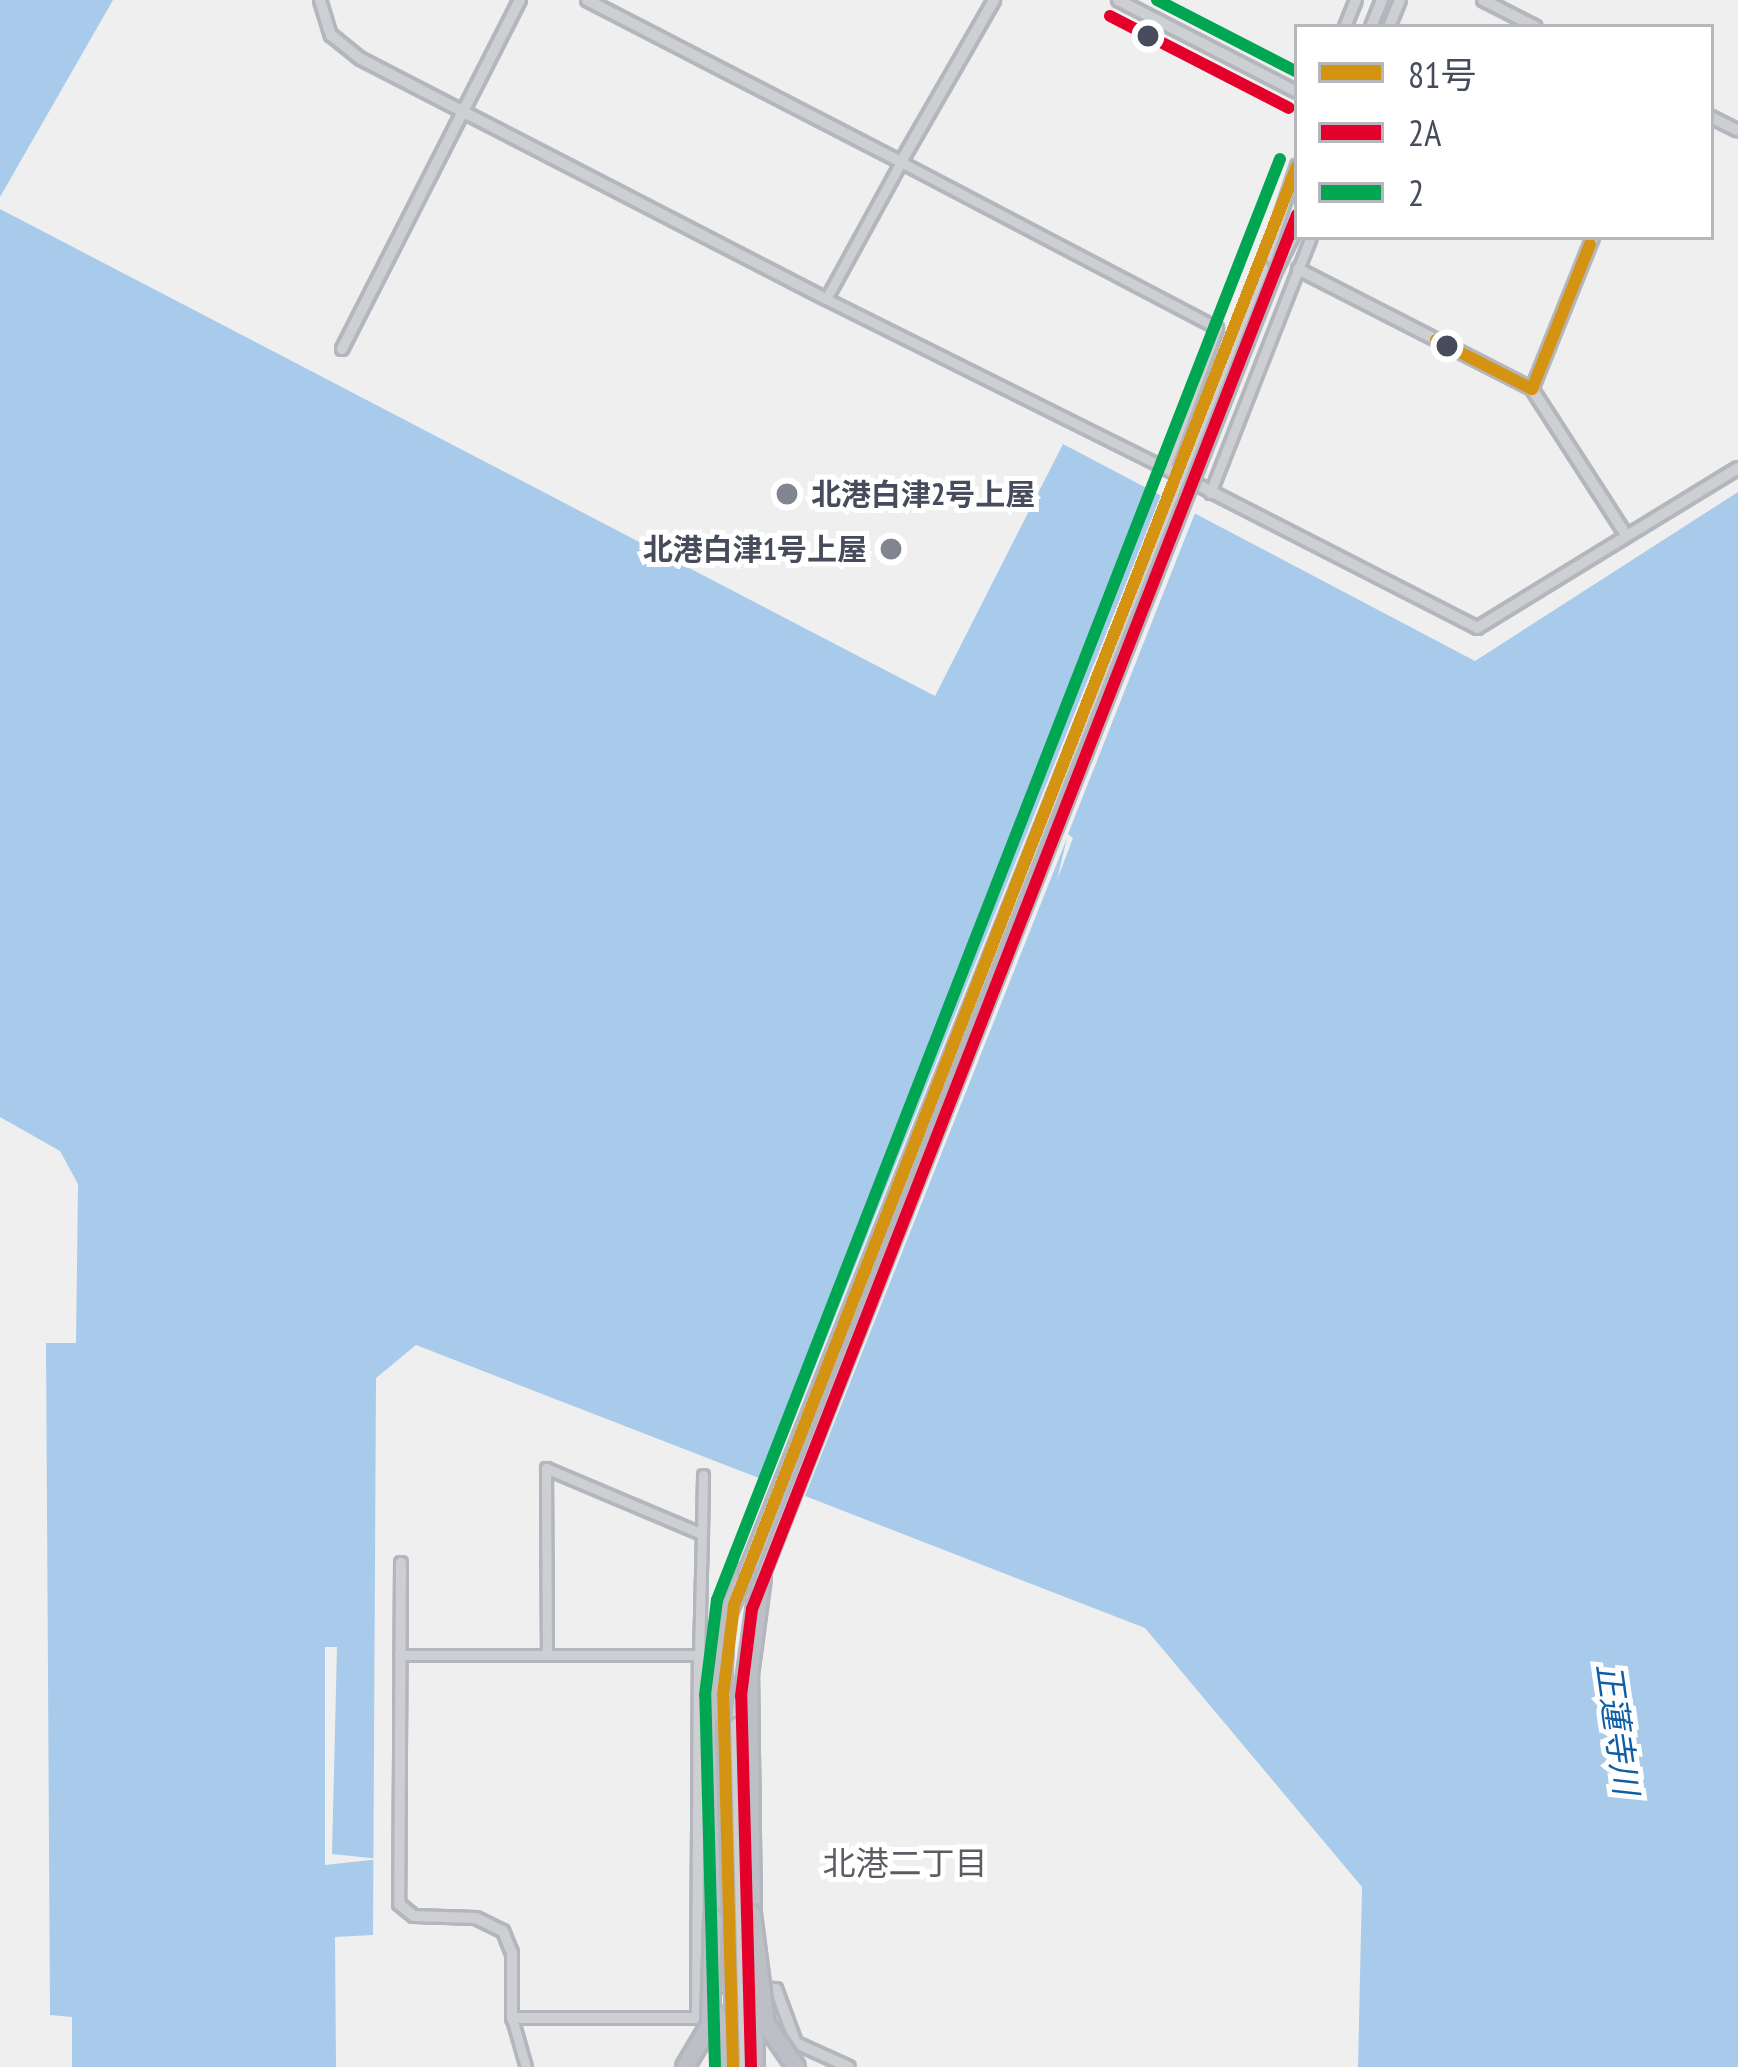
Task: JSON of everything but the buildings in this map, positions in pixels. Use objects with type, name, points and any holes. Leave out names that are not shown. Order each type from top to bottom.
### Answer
[{"type":"highway","points":[[753,1575],[749,1675],[755,2067]]},
{"type":"highway","points":[[685,2067],[710,2025],[714,1675],[722,1625],[753,1575]]},
{"type":"highway","points":[[752,1914],[766,2024],[796,2067]]},
{"type":"highway","points":[[713,1918],[728,2066]]},
{"type":"street","points":[[320,0],[345,50],[1477,628],[1738,468]]},
{"type":"street","points":[[342,349],[520,0]]},
{"type":"street","points":[[587,0],[1217,328],[1165,468]]},
{"type":"street","points":[[826,299],[994,0]]},
{"type":"street","points":[[1118,0],[1294,90]]},
{"type":"street","points":[[1483,0],[1530,24]]},
{"type":"street","points":[[728,2066],[723,1695],[728,1634],[1269,270],[1294,177]]},
{"type":"street","points":[[1269,270],[1294,232]]},
{"type":"street","points":[[1210,493],[1310,240]]},
{"type":"street","points":[[1532,389],[1591,241]]},
{"type":"street","points":[[1298,269],[1532,389],[1626,535]]},
{"type":"street","points":[[547,1655],[546,1468],[702,1534]]},
{"type":"street","points":[[703,1475],[698,2018],[728,2066]]},
{"type":"street","points":[[401,1563],[399,1904],[414,1916],[476,1918],[503,1931],[512,1952],[512,2018],[526,2067]]},
{"type":"street","points":[[745,2067],[736,1931],[737,1695],[753,1575]]},
{"type":"street","points":[[399,1655],[700,1655]]},
{"type":"street","points":[[698,1986],[776,1989],[796,2043],[849,2067]]},
{"type":"street","points":[[512,2018],[698,2018]]},
{"type":"water","points":[[0,0],[113,0],[0,197]]},
{"type":"water","name":"正蓮寺川","points":[[0,209],[935,696],[1063,444],[1475,661],[1738,492],[1738,2067],[1358,2067],[1362,1887],[1145,1628],[416,1345],[376,1378],[373,1935],[335,1937],[336,2067],[72,2067],[72,2017],[50,2015],[46,1343],[76,1343],[78,1184],[60,1151],[0,1117]]},
{"type":"pier","points":[[1163,490],[1197,508],[1068,834],[1073,838],[1057,880],[1067,838],[803,1501],[767,1488]]},
{"type":"pier","points":[[325,1647],[337,1647],[332,1854],[380,1859],[325,1865]]},
{"type":"transit line","name":"2","points":[[1157,0],[1294,70]]},
{"type":"transit line","name":"2A","points":[[1110,16],[1289,108]]},
{"type":"transit line","name":"2","points":[[715,2067],[705,1695],[717,1600],[1280,159]]},
{"type":"transit line","name":"81号","points":[[733,2067],[723,1695],[734,1605],[1294,174]]},
{"type":"transit line","name":"2A","points":[[751,2067],[741,1696],[752,1609],[1294,223]]},
{"type":"transit line","name":"81号","points":[[1532,389],[1590,244]]},
{"type":"transit line","name":"81号","points":[[1436,340],[1532,389]]},
{"type":"place","name":"北港白津2号上屋","points":[[787,494]]},
{"type":"place","name":"北港白津1号上屋","points":[[891,549]]},
{"type":"district","name":"北港二丁目","points":[[905,1863]]}]
